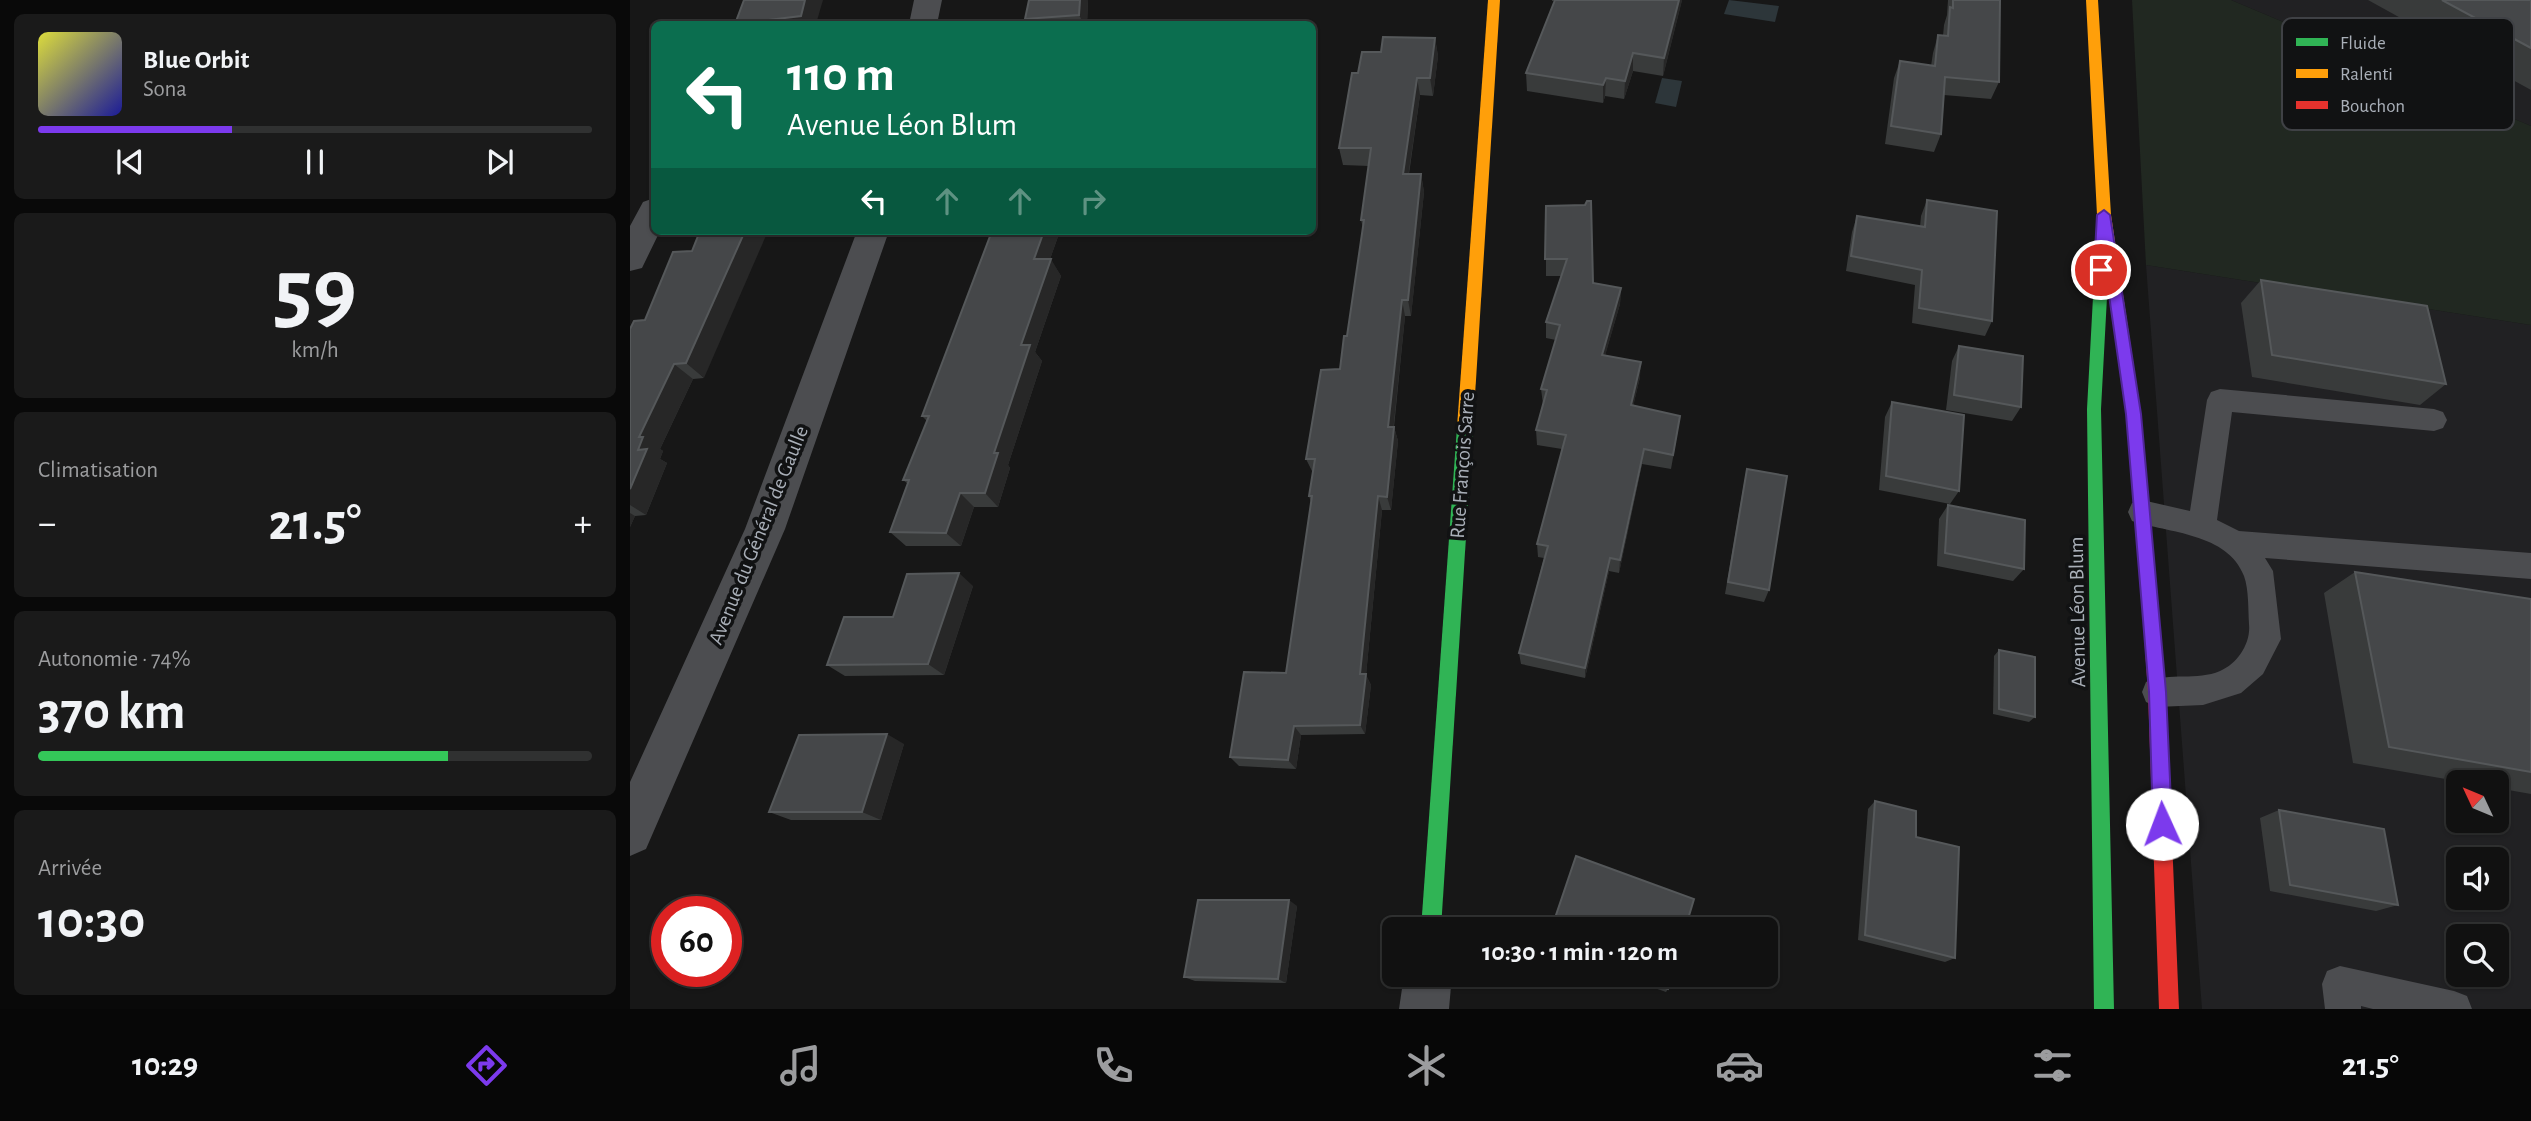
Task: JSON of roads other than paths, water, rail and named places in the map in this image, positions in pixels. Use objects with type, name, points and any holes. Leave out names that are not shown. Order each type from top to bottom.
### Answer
[{"type":"main road","name":"Rue François Sarre","points":[[1432,917],[1494,0]]},
{"type":"main road","name":"Avenue Léon Blum","points":[[2092,0],[2104,215],[2134,414],[2157,692],[2169,1009]]},
{"type":"main road","name":"Avenue Léon Blum","points":[[2104,215],[2094,409],[2104,1009]]},
{"type":"street","points":[[924,21],[928,0]]},
{"type":"street","points":[[630,198],[651,197]]},
{"type":"street","points":[[630,259],[651,216]]},
{"type":"street","name":"Avenue du Général de Gaulle","points":[[630,833],[765,529],[872,235]]},
{"type":"street","points":[[1424,1009],[1427,987]]},
{"type":"lane","points":[[2202,526],[2220,400],[2434,420]]},
{"type":"lane","points":[[2142,512],[2202,526],[2236,543],[2531,566]]},
{"type":"lane","points":[[2157,692],[2203,690],[2230,683],[2252,664],[2266,639],[2258,571],[2236,543]]},
{"type":"lane","points":[[2343,1009],[2340,984],[2454,1009]]}]
